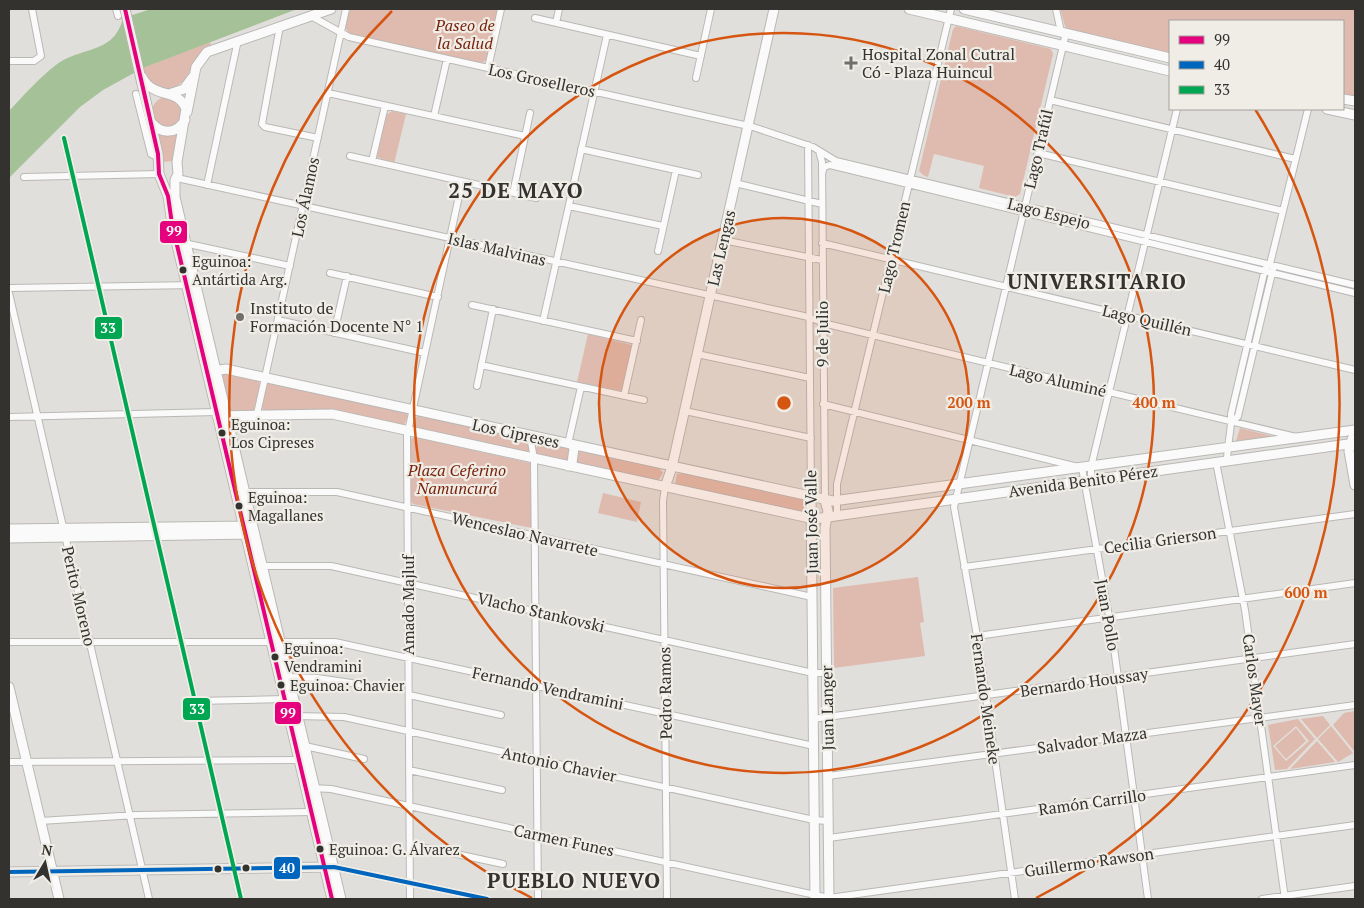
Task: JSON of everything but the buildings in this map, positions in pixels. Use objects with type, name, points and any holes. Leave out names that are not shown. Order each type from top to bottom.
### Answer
[{"type":"main road","points":[[331,9],[238,40],[205,54],[197,64],[193,76],[177,167],[175,194],[196,285],[217,414],[288,716],[299,760],[311,789],[342,899]]},
{"type":"main road","name":"Las Lengas","points":[[665,487],[672,467],[698,354],[774,9]]},
{"type":"main road","points":[[909,9],[1169,71]]},
{"type":"main road","points":[[964,9],[1169,58]]},
{"type":"main road","points":[[122,13],[139,70],[160,174],[168,200],[186,286],[211,371],[227,415],[306,746],[309,760],[311,812],[332,899]]},
{"type":"main road","points":[[139,70],[148,86],[168,94],[176,96],[182,102],[186,116],[178,129],[167,132],[155,127],[149,116],[153,101],[168,94],[184,89],[193,76]]},
{"type":"main road","points":[[1331,110],[1355,116]]},
{"type":"main road","points":[[160,174],[169,163],[177,167]]},
{"type":"main road","points":[[160,174],[169,183],[176,179]]},
{"type":"main road","name":"Los Cipreses","points":[[211,371],[224,369],[825,500]]},
{"type":"main road","name":"Los Cipreses","points":[[217,414],[325,413],[811,519]]},
{"type":"main road","points":[[1354,436],[1349,451],[1355,485]]},
{"type":"main road","name":"Avenida Benito Pérez","points":[[825,500],[835,501],[958,485],[1300,438],[1354,436]]},
{"type":"main road","name":"Avenida Benito Pérez","points":[[811,519],[1228,461],[1354,436]]},
{"type":"main road","points":[[568,466],[572,463],[574,451],[570,445]]},
{"type":"main road","name":"Juan José Valle","points":[[811,498],[814,820],[822,898]]},
{"type":"main road","name":"9 de Julio","points":[[825,500],[828,508],[826,518]]},
{"type":"main road","name":"Juan Langer","points":[[822,898],[829,838],[826,518]]},
{"type":"main road","points":[[9,529],[65,533]]},
{"type":"main road","points":[[9,538],[65,533],[254,530]]},
{"type":"main road","points":[[9,687],[59,899]]},
{"type":"main road","points":[[9,872],[334,867]]},
{"type":"street","points":[[9,61],[34,61],[40,58],[41,49],[32,9]]},
{"type":"street","name":"Los Álamos","points":[[257,414],[346,9]]},
{"type":"street","points":[[488,68],[500,9]]},
{"type":"street","points":[[556,23],[559,9]]},
{"type":"street","points":[[696,78],[712,9]]},
{"type":"street","name":"Lago Tromen","points":[[836,515],[837,484],[951,9]]},
{"type":"street","points":[[1056,9],[1064,32]]},
{"type":"street","name":"Los Groselleros","points":[[311,16],[354,38],[748,125]]},
{"type":"street","points":[[535,18],[700,56]]},
{"type":"street","points":[[280,26],[262,124],[267,128],[318,138]]},
{"type":"street","name":"Lago Trafúl","points":[[955,499],[1063,46],[1064,32]]},
{"type":"street","points":[[543,320],[607,35]]},
{"type":"street","points":[[207,185],[238,40]]},
{"type":"street","points":[[434,116],[447,59]]},
{"type":"street","points":[[328,93],[525,136]]},
{"type":"street","points":[[136,94],[151,155],[158,157]]},
{"type":"street","points":[[1050,100],[1295,159]]},
{"type":"street","points":[[372,162],[385,106]]},
{"type":"street","name":"Juan Pollo","points":[[1148,899],[1118,677],[1086,467],[1109,392],[1177,110]]},
{"type":"street","points":[[1233,422],[1231,414],[1247,344],[1265,271],[1267,265],[1270,264],[1308,110]]},
{"type":"street","points":[[512,193],[530,114]]},
{"type":"street","name":"Lago Espejo","points":[[748,125],[808,145],[836,161],[910,182],[1024,210],[1270,264],[1355,285]]},
{"type":"street","points":[[64,138],[241,899]]},
{"type":"street","name":"Juan José Valle","points":[[808,145],[809,258],[816,320],[810,378],[811,498]]},
{"type":"street","points":[[581,149],[698,175]]},
{"type":"street","name":"9 de Julio","points":[[819,151],[822,174],[822,260],[816,320],[823,404],[823,482],[825,500]]},
{"type":"street","points":[[1038,153],[1283,212]]},
{"type":"street","points":[[350,156],[536,198]]},
{"type":"street","name":"Lago Espejo","points":[[822,174],[823,168],[828,165],[910,182]]},
{"type":"street","points":[[658,251],[676,170]]},
{"type":"street","points":[[24,177],[160,174]]},
{"type":"street","name":"Islas Malvinas","points":[[176,179],[816,320]]},
{"type":"street","name":"Amado Majluf","points":[[410,899],[409,431],[462,182]]},
{"type":"street","points":[[735,184],[822,204]]},
{"type":"street","points":[[568,206],[663,226]]},
{"type":"street","name":"Lago Espejo","points":[[1146,238],[1265,271],[1355,292]]},
{"type":"street","points":[[722,240],[822,260]]},
{"type":"street","points":[[176,241],[290,266]]},
{"type":"street","name":"Lago Quillén","points":[[822,243],[1355,370]]},
{"type":"street","points":[[1228,461],[1227,448],[1233,422],[1238,416],[1255,346],[1273,267],[1270,264]]},
{"type":"street","points":[[330,272],[438,297]]},
{"type":"street","points":[[334,333],[347,276]]},
{"type":"street","points":[[9,288],[196,285]]},
{"type":"street","name":"Perito Moreno","points":[[9,293],[149,899]]},
{"type":"street","points":[[472,305],[637,341]]},
{"type":"street","points":[[477,386],[493,309]]},
{"type":"street","points":[[278,320],[425,353]]},
{"type":"street","points":[[624,396],[642,320]]},
{"type":"street","name":"Lago Aluminé","points":[[816,320],[1300,438]]},
{"type":"street","points":[[698,354],[810,378]]},
{"type":"street","points":[[481,365],[644,400]]},
{"type":"street","points":[[570,445],[580,387]]},
{"type":"street","points":[[823,404],[1086,467]]},
{"type":"street","points":[[685,411],[811,438]]},
{"type":"street","points":[[9,417],[217,414]]},
{"type":"street","points":[[530,436],[534,458],[538,899]]},
{"type":"street","name":"Carlos Mayer","points":[[1216,462],[1243,598],[1285,898]]},
{"type":"street","points":[[823,482],[828,487],[835,487],[837,484]]},
{"type":"street","name":"Pedro Ramos","points":[[665,487],[663,498],[663,564],[667,899]]},
{"type":"street","name":"Wenceslao Navarrete","points":[[235,492],[330,491],[812,597]]},
{"type":"street","name":"Fernando Meineke","points":[[955,499],[954,510],[977,636],[1014,899]]},
{"type":"street","name":"Cecilia Grierson","points":[[964,567],[1355,514]]},
{"type":"street","name":"Vlacho Stankovski","points":[[253,566],[331,566],[813,673],[827,673]]},
{"type":"street","points":[[977,636],[1355,583]]},
{"type":"street","name":"Fernando Vendramini","points":[[9,642],[335,642],[814,746]]},
{"type":"street","name":"Bernardo Houssay","points":[[813,719],[1355,644]]},
{"type":"street","points":[[289,677],[372,686]]},
{"type":"street","points":[[409,695],[501,715]]},
{"type":"street","points":[[195,700],[284,699]]},
{"type":"street","name":"Salvador Mazza","points":[[828,776],[1355,705]]},
{"type":"street","name":"Antonio Chavier","points":[[288,716],[339,716],[814,820],[828,821]]},
{"type":"street","points":[[306,746],[364,759]]},
{"type":"street","points":[[9,762],[309,760]]},
{"type":"street","name":"Ramón Carrillo","points":[[829,838],[1355,765]]},
{"type":"street","points":[[409,770],[502,790]]},
{"type":"street","name":"Carmen Funes","points":[[311,789],[329,789],[410,806],[822,898]]},
{"type":"street","points":[[40,821],[130,815],[311,812]]},
{"type":"street","name":"Guillermo Rawson","points":[[822,898],[1355,825]]},
{"type":"street","points":[[410,846],[503,864]]},
{"type":"street","points":[[334,867],[487,899]]},
{"type":"street","points":[[1262,899],[1285,898],[1355,886]]},
{"type":"green space","name":"Paseo de la Salud","points":[[350,9],[498,9],[486,60],[481,64],[350,34],[345,28]]},
{"type":"green space","points":[[1060,9],[1355,9],[1355,99],[1344,96],[1344,20],[1169,20],[1169,55],[1066,29]]},
{"type":"green space","points":[[956,26],[1051,49],[1053,54],[1020,194],[1015,197],[979,188],[984,166],[934,154],[928,177],[919,171],[953,29]]},
{"type":"green space","points":[[210,42],[211,45],[198,57],[184,81],[177,86],[168,90],[155,85],[147,77],[143,68]]},
{"type":"green space","points":[[167,97],[178,101],[182,112],[178,123],[167,127],[156,123],[152,112],[156,101]]},
{"type":"green space","points":[[392,111],[406,114],[394,164],[377,157],[386,115]]},
{"type":"green space","points":[[180,131],[173,161],[162,162],[156,133],[166,136]]},
{"type":"green space","points":[[588,334],[632,345],[622,391],[577,382]]},
{"type":"green space","points":[[222,372],[258,379],[260,385],[254,410],[229,411],[220,375]]},
{"type":"green space","points":[[267,383],[405,412],[408,416],[404,425],[399,426],[330,410],[264,410],[261,408]]},
{"type":"green space","points":[[419,415],[526,438],[530,447],[528,452],[414,428],[414,419]]},
{"type":"green space","points":[[1240,428],[1276,437],[1236,441]]},
{"type":"green space","name":"Plaza Ceferino Namuncurá","points":[[414,437],[530,463],[532,528],[413,504],[411,501],[410,440]]},
{"type":"green space","points":[[540,442],[570,448],[568,462],[536,454],[536,448]]},
{"type":"green space","points":[[576,449],[659,468],[663,473],[657,482],[575,463]]},
{"type":"green space","points":[[684,473],[805,500],[807,501],[808,513],[675,485],[677,474]]},
{"type":"green space","points":[[603,493],[641,502],[637,522],[598,513]]},
{"type":"green space","points":[[918,577],[924,622],[920,623],[925,656],[834,668],[833,588]]},
{"type":"green space","points":[[1355,711],[1354,751],[1333,725],[1344,713]]},
{"type":"green space","points":[[1323,716],[1330,725],[1317,738],[1301,719]]},
{"type":"green space","points":[[1298,719],[1315,739],[1287,769],[1275,770],[1268,725]],"holes":[[[1296,726],[1309,741],[1286,761],[1273,746]]]},
{"type":"green space","points":[[1331,726],[1353,753],[1338,762],[1318,739]]},
{"type":"green space","points":[[1296,728],[1306,741],[1286,759],[1275,746]]},
{"type":"green space","points":[[1317,741],[1335,762],[1290,769]]},
{"type":"shaded area","points":[[151,9],[297,9],[143,68],[103,90],[80,107],[9,178],[9,111],[56,65],[104,44],[119,30],[123,18]]},
{"type":"transit line","name":"99","points":[[125,9],[158,154],[159,174],[168,196],[172,224],[332,899]]},
{"type":"transit line","name":"33","points":[[64,138],[241,899]]},
{"type":"transit line","name":"40","points":[[9,872],[334,867],[487,899]]},
{"type":"place","name":"Hospital Zonal Cutral Có - Plaza Huincul","points":[[851,63]]},
{"type":"place","name":"Eguinoa: Antártida Arg.","points":[[183,270]]},
{"type":"place","name":"Instituto de Formación Docente N° 1","points":[[240,317]]},
{"type":"place","name":"Eguinoa: Los Cipreses","points":[[222,433]]},
{"type":"place","name":"Eguinoa: Magallanes","points":[[239,506]]},
{"type":"place","name":"Eguinoa: Vendramini","points":[[275,657]]},
{"type":"place","name":"Eguinoa: Chavier","points":[[281,685]]},
{"type":"place","name":"Eguinoa: G. Álvarez","points":[[320,849]]},
{"type":"district","name":"25 DE MAYO","points":[[516,191]]},
{"type":"district","name":"UNIVERSITARIO","points":[[1097,282]]},
{"type":"district","name":"PUEBLO NUEVO","points":[[574,881]]}]
